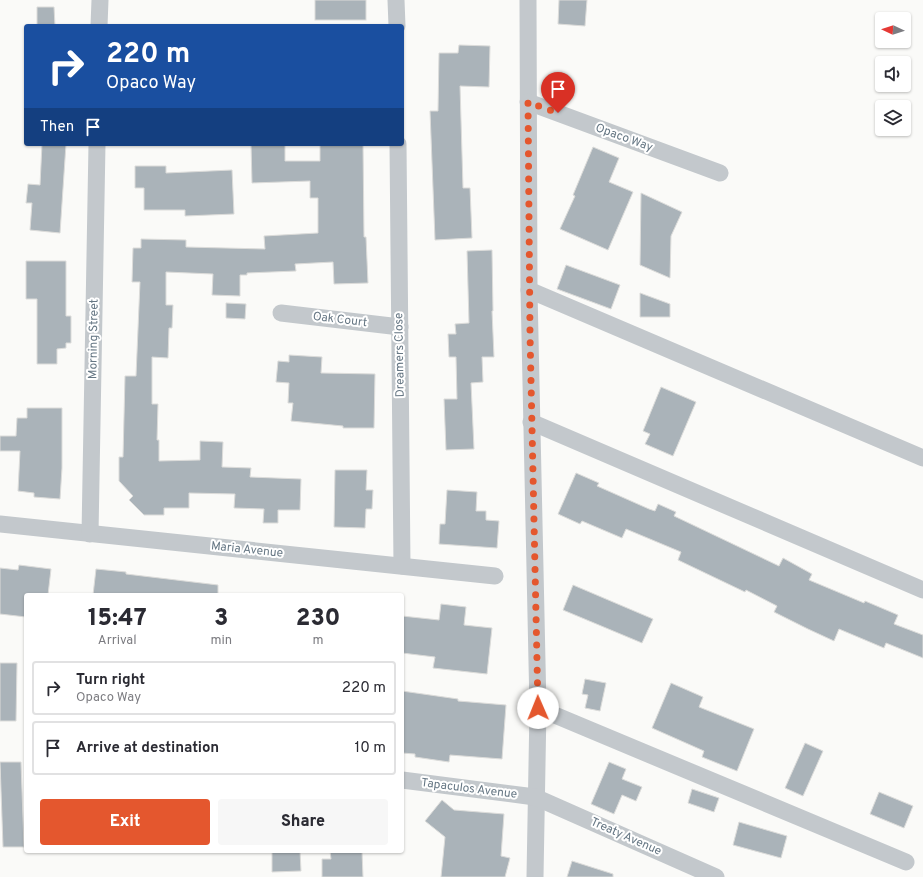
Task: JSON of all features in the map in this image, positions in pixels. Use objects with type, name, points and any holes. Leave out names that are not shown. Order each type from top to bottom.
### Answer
[{"type":"street","points":[[99,24],[100,0]]},
{"type":"street","points":[[396,0],[397,24]]},
{"type":"street","points":[[528,0],[529,290],[538,708],[535,877]]},
{"type":"street","name":"Opaco Way","points":[[528,102],[720,173]]},
{"type":"street","name":"Morning Street","points":[[90,534],[97,146]]},
{"type":"street","name":"Dreamers Close","points":[[398,146],[402,566]]},
{"type":"street","points":[[529,290],[923,458]]},
{"type":"street","name":"Oak Court","points":[[281,313],[400,327]]},
{"type":"street","points":[[531,422],[923,590]]},
{"type":"street","name":"Maria Avenue","points":[[0,524],[495,576]]},
{"type":"street","points":[[538,708],[906,862]]},
{"type":"street","name":"Tapaculos Avenue","points":[[404,780],[536,797]]},
{"type":"street","name":"Treaty Avenue","points":[[536,797],[716,877]]},
{"type":"building","points":[[315,0],[366,0],[366,20],[315,20]]},
{"type":"building","points":[[559,0],[587,0],[585,26],[558,24]]},
{"type":"building","points":[[37,7],[54,7],[55,24],[37,24]]},
{"type":"building","points":[[459,45],[490,46],[489,87],[460,86],[463,188],[470,188],[472,238],[435,240],[430,111],[438,111],[439,53],[458,53]]},
{"type":"building","points":[[42,146],[66,146],[60,233],[30,230],[32,203],[26,203],[28,184],[40,185]]},
{"type":"building","points":[[251,146],[285,146],[285,161],[320,161],[320,146],[363,146],[364,237],[366,237],[368,283],[334,284],[333,262],[295,264],[296,271],[247,273],[247,275],[240,275],[240,296],[212,295],[213,274],[166,272],[166,305],[173,305],[172,328],[169,328],[168,358],[152,357],[152,404],[158,404],[157,440],[159,440],[159,461],[200,460],[200,441],[223,442],[222,467],[251,468],[250,477],[301,479],[300,510],[278,510],[278,523],[263,523],[264,509],[234,508],[235,494],[189,493],[189,508],[164,508],[164,515],[144,515],[129,500],[133,496],[119,481],[119,457],[123,457],[125,376],[136,376],[140,282],[132,282],[133,248],[141,248],[141,239],[186,240],[186,247],[265,249],[264,236],[318,233],[318,198],[310,198],[310,181],[252,183]]},
{"type":"building","points":[[593,147],[619,158],[609,182],[633,192],[608,250],[560,229],[575,196],[573,195]]},
{"type":"building","points":[[135,166],[166,166],[166,173],[232,170],[234,214],[185,216],[185,210],[144,210],[144,188],[135,188]]},
{"type":"building","points":[[641,193],[682,212],[671,236],[670,278],[640,265]]},
{"type":"building","points":[[492,250],[494,357],[482,357],[483,382],[471,383],[474,449],[446,450],[444,399],[457,399],[456,357],[449,357],[448,334],[456,334],[455,324],[469,323],[467,251]]},
{"type":"building","points":[[26,261],[66,261],[66,316],[71,316],[71,343],[66,343],[66,348],[57,349],[57,364],[37,364],[37,299],[26,299]]},
{"type":"building","points":[[566,265],[620,285],[611,309],[557,289]]},
{"type":"building","points":[[640,293],[670,304],[670,317],[640,317]]},
{"type":"building","points":[[226,303],[246,304],[245,319],[226,318]]},
{"type":"building","points":[[289,355],[322,357],[321,373],[375,374],[374,428],[343,428],[343,426],[291,421],[293,403],[288,403],[289,383],[276,382],[278,361],[289,362]]},
{"type":"building","points":[[661,387],[696,402],[673,456],[645,444],[650,434],[643,431]]},
{"type":"building","points":[[27,408],[62,408],[62,468],[60,499],[34,497],[34,493],[18,491],[20,451],[0,451],[0,436],[16,436],[17,418],[27,418]]},
{"type":"building","points":[[335,470],[367,470],[366,490],[373,490],[372,509],[366,509],[365,528],[334,527]]},
{"type":"building","points":[[576,473],[599,483],[597,486],[649,509],[655,511],[658,504],[676,512],[674,516],[779,566],[783,558],[812,574],[809,580],[864,603],[865,601],[898,615],[894,624],[923,635],[923,658],[886,643],[884,648],[839,629],[834,641],[774,612],[777,606],[746,590],[745,592],[678,560],[681,552],[626,529],[622,538],[582,521],[580,524],[558,514]]},
{"type":"building","points":[[447,490],[477,492],[476,511],[486,511],[486,520],[499,521],[497,548],[439,544],[440,524],[445,524]]},
{"type":"building","points":[[19,565],[51,569],[48,593],[24,593],[24,617],[0,614],[0,568],[18,570]]},
{"type":"building","points":[[96,569],[218,585],[218,593],[93,593]]},
{"type":"building","points":[[573,585],[653,619],[642,643],[563,610]]},
{"type":"building","points":[[441,604],[466,607],[464,625],[492,628],[487,674],[433,668],[435,657],[404,653],[404,616],[439,620]]},
{"type":"building","points":[[0,663],[17,663],[16,721],[0,721]]},
{"type":"building","points":[[585,679],[606,683],[600,711],[585,708],[588,695],[582,694]]},
{"type":"building","points":[[671,683],[703,697],[699,707],[754,729],[737,771],[702,757],[704,751],[652,728]]},
{"type":"building","points":[[404,691],[458,699],[458,701],[506,705],[502,759],[450,755],[449,762],[415,757],[415,754],[404,753]]},
{"type":"building","points":[[805,743],[823,751],[803,796],[785,788]]},
{"type":"building","points":[[0,762],[21,762],[24,847],[3,847]]},
{"type":"building","points":[[609,762],[626,769],[622,779],[642,787],[636,801],[622,795],[614,814],[591,804]]},
{"type":"building","points":[[692,789],[719,798],[714,812],[688,803]]},
{"type":"building","points":[[879,792],[913,806],[904,828],[870,814]]},
{"type":"building","points":[[442,800],[454,810],[504,814],[501,856],[510,858],[505,877],[441,877],[445,837],[425,821]]},
{"type":"building","points":[[739,822],[787,836],[781,858],[733,845]]},
{"type":"building","points":[[272,853],[300,853],[301,871],[272,872]]},
{"type":"building","points":[[330,853],[362,853],[363,877],[322,877],[322,859],[331,859]]},
{"type":"building","points":[[572,861],[613,874],[613,877],[567,877]]},
{"type":"route","points":[[538,708],[529,290],[528,102],[558,113]]}]
